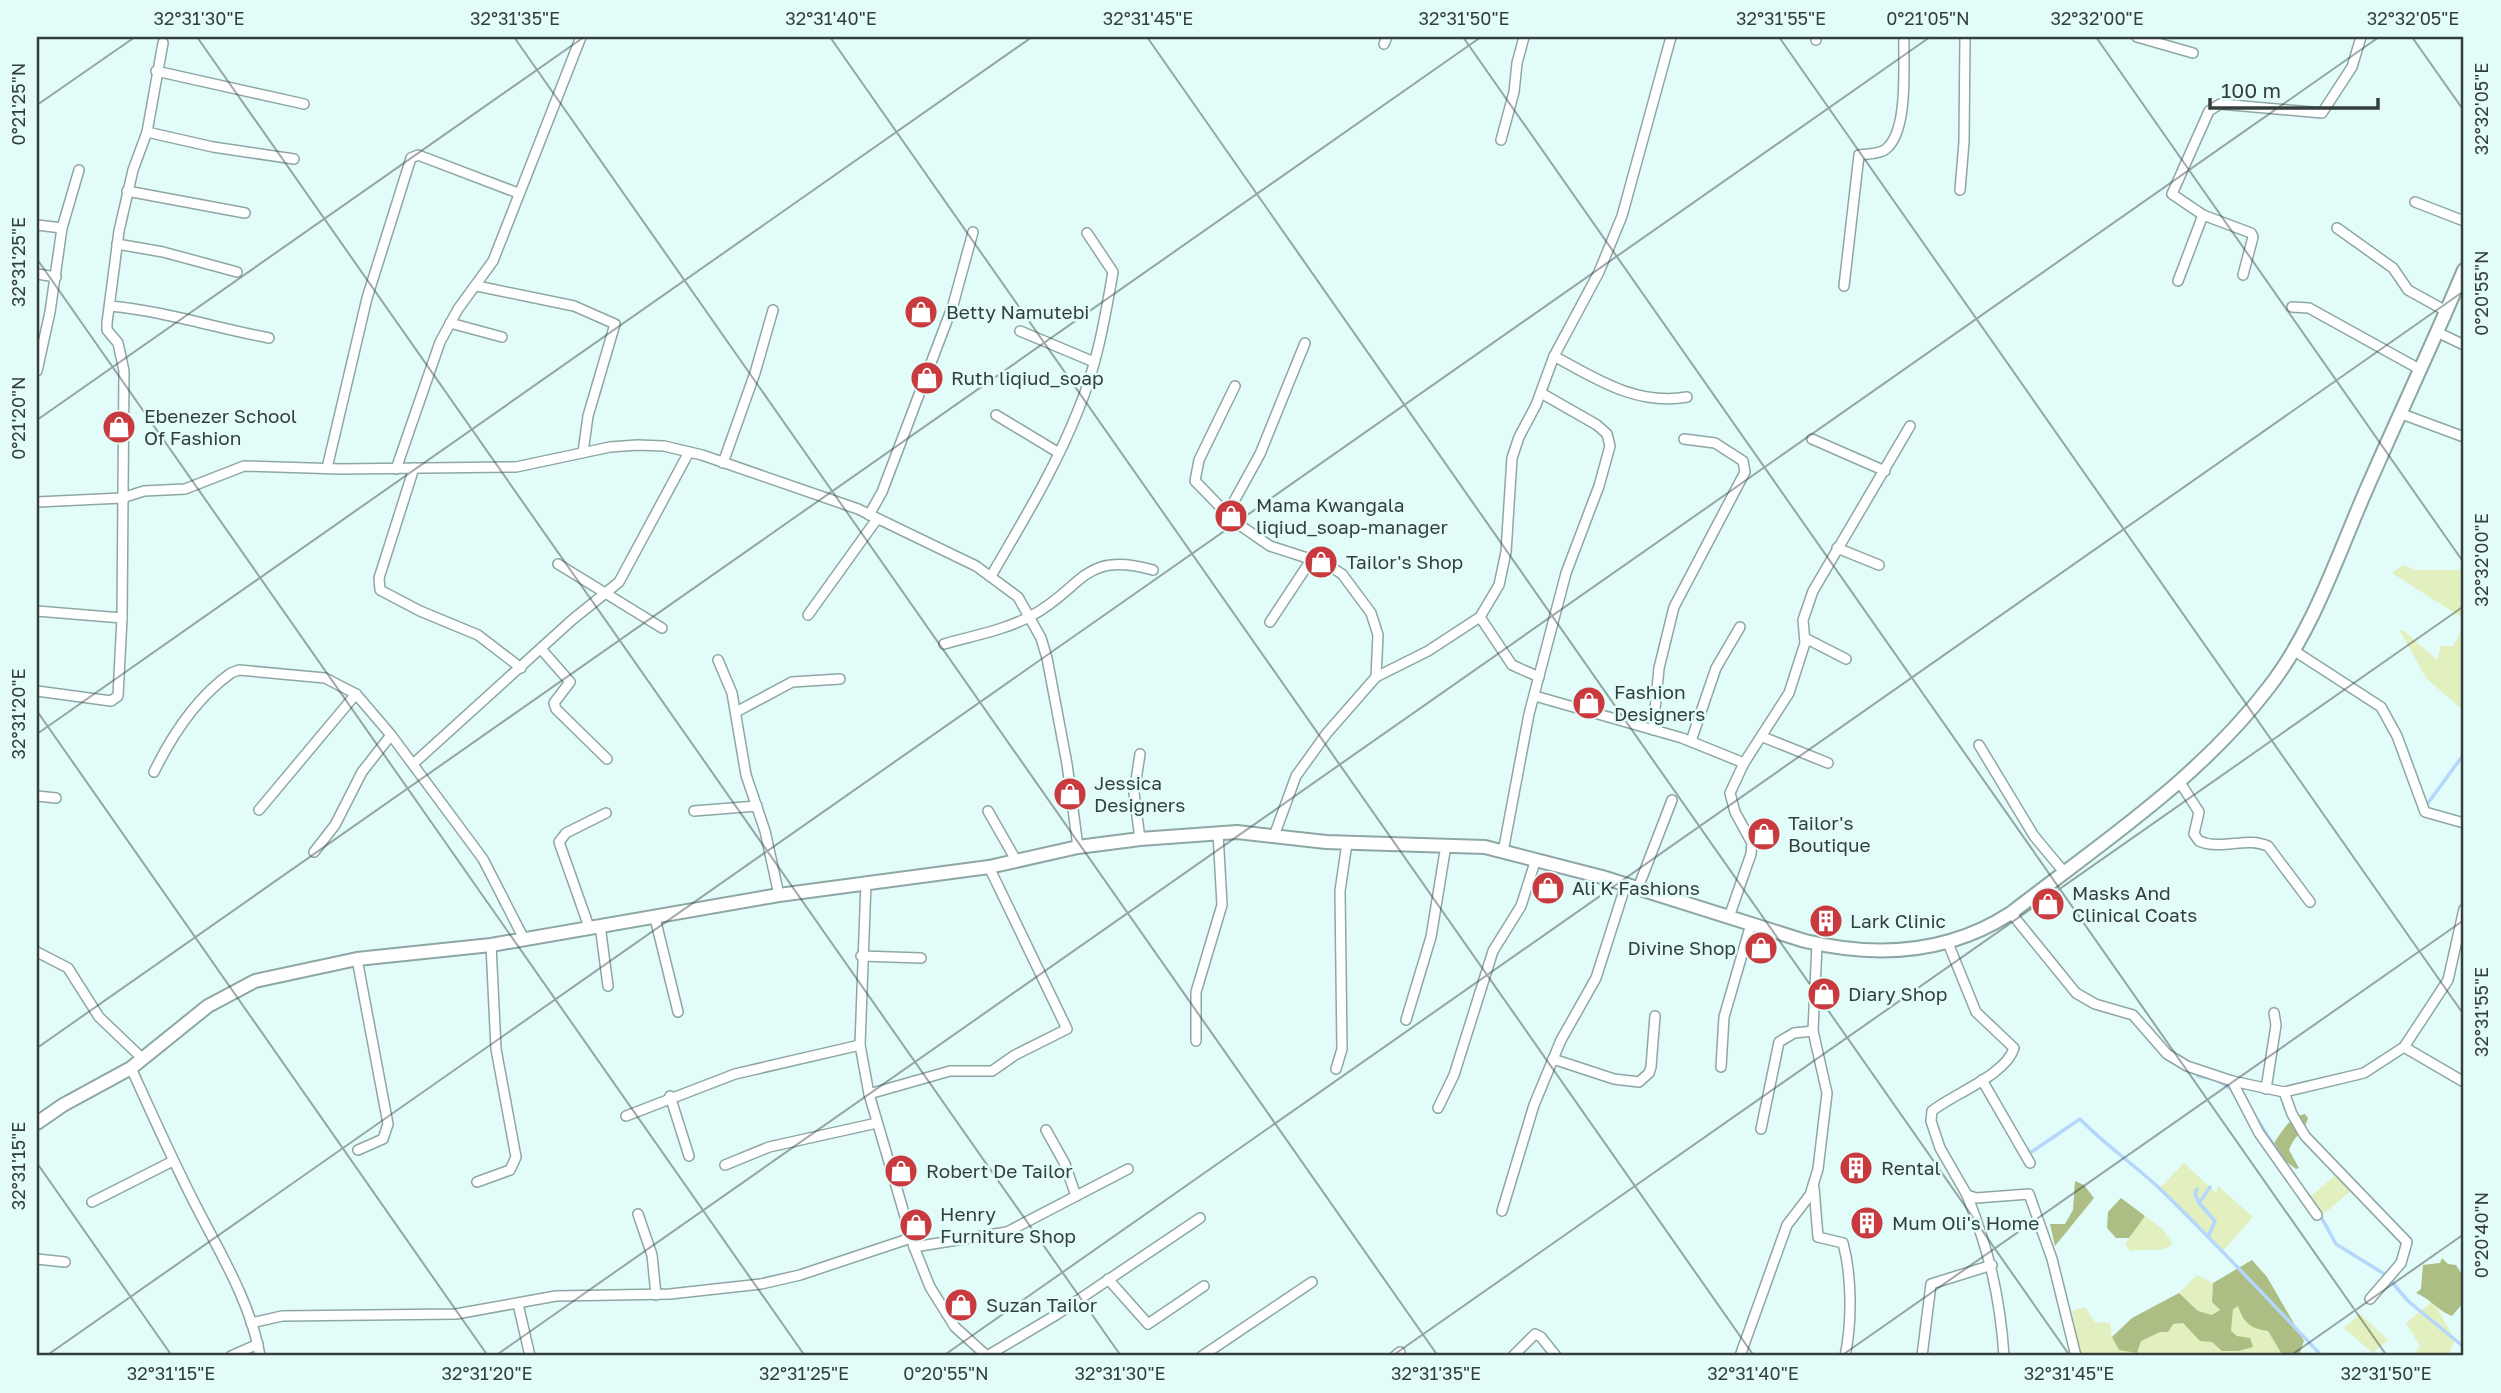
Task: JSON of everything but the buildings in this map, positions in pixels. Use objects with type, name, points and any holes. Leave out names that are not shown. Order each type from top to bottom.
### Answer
[{"type":"street","points":[[396,469],[440,342],[450,323],[477,286],[505,232],[581,37]]},
{"type":"street","points":[[1501,140],[1514,92],[1517,63],[1524,37]]},
{"type":"street","points":[[1274,836],[1296,775],[1327,733],[1376,677],[1428,651],[1480,617],[1499,584],[1504,563],[1512,458],[1554,356],[1599,272],[1622,216],[1671,37]]},
{"type":"street","points":[[1844,286],[1859,155],[1884,151],[1896,137],[1900,122],[1904,37]]},
{"type":"street","points":[[1960,190],[1964,142],[1965,37]]},
{"type":"street","points":[[2137,37],[2193,53]]},
{"type":"street","points":[[2243,275],[2253,237],[2250,233],[2203,215],[2172,194],[2209,111],[2220,104],[2322,113],[2352,67],[2361,37]]},
{"type":"street","points":[[37,691],[115,700],[122,618],[124,371],[118,343],[107,330],[117,244],[127,191],[147,132],[163,43]]},
{"type":"street","points":[[156,71],[304,104]]},
{"type":"street","points":[[147,132],[214,147],[294,159]]},
{"type":"street","points":[[327,468],[367,298],[411,158],[418,155],[518,193]]},
{"type":"street","points":[[37,371],[56,277],[62,228],[79,170]]},
{"type":"street","points":[[127,191],[246,212]]},
{"type":"street","points":[[2415,202],[2464,221]]},
{"type":"street","points":[[2178,281],[2203,215]]},
{"type":"street","points":[[37,225],[62,228]]},
{"type":"street","points":[[2337,228],[2393,268],[2408,290],[2446,311]]},
{"type":"street","points":[[808,615],[873,517],[953,305],[973,232]]},
{"type":"street","points":[[991,576],[1038,496],[1059,453],[1080,407],[1094,362],[1113,272],[1087,233]]},
{"type":"street","points":[[117,244],[163,252],[237,272]]},
{"type":"street","points":[[37,1123],[63,1105],[131,1068],[208,1006],[255,981],[357,959],[491,946],[779,895],[989,867],[1078,847],[1140,839],[1218,833],[1346,844],[1446,845],[1503,852],[1632,886],[1817,944],[1881,950],[1948,943],[1981,932],[2011,913],[2179,782],[2233,729],[2268,688],[2293,650],[2439,333],[2464,270]]},
{"type":"street","points":[[37,274],[56,277]]},
{"type":"street","points":[[477,286],[574,306],[615,324],[588,415],[583,452]]},
{"type":"street","points":[[110,306],[144,309],[269,338]]},
{"type":"street","points":[[2292,307],[2309,308],[2421,370]]},
{"type":"street","points":[[723,463],[755,373],[773,310]]},
{"type":"street","points":[[450,323],[502,337]]},
{"type":"street","points":[[1020,331],[1094,362]]},
{"type":"street","points":[[2439,333],[2464,345]]},
{"type":"street","points":[[1227,514],[1260,454],[1305,343]]},
{"type":"street","points":[[1554,356],[1619,391],[1675,399],[1687,397]]},
{"type":"street","points":[[1235,386],[1195,475],[1199,487],[1227,514],[1270,546],[1342,574],[1362,596],[1371,612],[1378,635],[1376,677]]},
{"type":"street","points":[[1503,852],[1539,677],[1566,573],[1599,486],[1610,446],[1607,435],[1597,425],[1541,393]]},
{"type":"street","points":[[2402,414],[2464,437]]},
{"type":"street","points":[[996,415],[1059,453]]},
{"type":"street","points":[[1730,917],[1751,854],[1749,835],[1735,812],[1730,793],[1744,763],[1789,693],[1805,638],[1802,625],[1807,607],[1837,548],[1910,426]]},
{"type":"street","points":[[1653,730],[1657,682],[1674,607],[1745,472],[1742,461],[1724,447],[1715,443],[1685,439]]},
{"type":"street","points":[[1812,439],[1885,471]]},
{"type":"street","points":[[37,502],[122,498],[144,491],[185,489],[244,466],[396,469],[530,466],[583,452],[637,445],[689,452],[822,495],[873,517],[991,576],[1017,597],[1030,617],[1047,658],[1068,764],[1078,847]]},
{"type":"street","points":[[413,764],[625,572],[689,452]]},
{"type":"street","points":[[414,468],[379,578],[380,590],[420,611],[478,635],[521,668]]},
{"type":"street","points":[[1837,548],[1879,565]]},
{"type":"street","points":[[1270,622],[1311,560]]},
{"type":"street","points":[[944,644],[1030,617],[1092,568],[1115,563],[1153,570]]},
{"type":"street","points":[[558,564],[662,628]]},
{"type":"street","points":[[37,611],[122,618]]},
{"type":"street","points":[[1480,617],[1512,665],[1539,677]]},
{"type":"street","points":[[1691,741],[1716,668],[1740,627]]},
{"type":"street","points":[[1805,638],[1846,659]]},
{"type":"street","points":[[542,650],[569,682],[554,703],[556,709],[607,759]]},
{"type":"street","points":[[2293,650],[2381,707],[2397,736],[2425,813],[2464,823]]},
{"type":"street","points":[[718,660],[736,712],[747,775],[779,895]]},
{"type":"street","points":[[154,772],[166,748],[193,709],[222,679],[239,670],[325,678],[356,694],[391,735],[483,859],[524,939]]},
{"type":"street","points":[[736,712],[792,682],[839,679]]},
{"type":"street","points":[[260,810],[356,694]]},
{"type":"street","points":[[1535,696],[1691,741],[1744,763]]},
{"type":"street","points":[[314,852],[335,825],[362,772],[391,735]]},
{"type":"street","points":[[1763,737],[1828,763]]},
{"type":"street","points":[[1979,745],[2034,836],[2064,872]]},
{"type":"street","points":[[1140,754],[1134,793],[1140,839]]},
{"type":"street","points":[[2179,782],[2199,812],[2194,834],[2199,841],[2214,846],[2258,842],[2268,846],[2310,902]]},
{"type":"street","points":[[37,796],[56,798]]},
{"type":"street","points":[[1502,1212],[1534,1105],[1553,1059],[1596,978],[1632,886],[1672,800]]},
{"type":"street","points":[[694,811],[757,806]]},
{"type":"street","points":[[988,811],[1016,860]]},
{"type":"street","points":[[606,813],[566,833],[559,842],[595,926],[608,986]]},
{"type":"street","points":[[1196,1041],[1196,992],[1222,905],[1218,833]]},
{"type":"street","points":[[1336,1069],[1342,1049],[1340,891],[1346,844]]},
{"type":"street","points":[[1406,1020],[1431,937],[1446,845]]},
{"type":"street","points":[[1438,1108],[1454,1076],[1493,951],[1521,906],[1536,859]]},
{"type":"street","points":[[869,1094],[950,1071],[992,1071],[1015,1055],[1067,1029],[989,867]]},
{"type":"street","points":[[866,882],[861,956],[860,1045],[869,1094],[912,1243],[930,1287],[955,1327],[987,1356],[1200,1218]]},
{"type":"street","points":[[2011,913],[2081,997],[2128,1012],[2167,1054],[2188,1066],[2232,1081],[2284,1091],[2364,1073],[2404,1047],[2448,980],[2464,909]]},
{"type":"street","points":[[655,918],[678,1012]]},
{"type":"street","points":[[1721,1067],[1727,1005],[1751,924]]},
{"type":"street","points":[[1948,943],[1976,1012],[2014,1048],[2009,1058],[1982,1080],[1938,1107],[1930,1116],[1943,1153],[1967,1195],[1992,1265],[2003,1320],[2004,1356]]},
{"type":"street","points":[[1817,944],[1813,1031],[1827,1093],[1814,1186],[1818,1237],[1843,1243],[1847,1255],[1849,1292],[1844,1356]]},
{"type":"street","points":[[477,1182],[509,1170],[516,1157],[496,1049],[491,946]]},
{"type":"street","points":[[37,952],[68,968],[99,1017],[143,1059]]},
{"type":"street","points":[[861,956],[920,958]]},
{"type":"street","points":[[357,959],[388,1124],[383,1139],[358,1150]]},
{"type":"street","points":[[2266,1089],[2276,1025],[2274,1013]]},
{"type":"street","points":[[1553,1059],[1614,1079],[1639,1082],[1649,1073],[1651,1067],[1655,1016]]},
{"type":"street","points":[[1761,1129],[1779,1042],[1794,1033],[1813,1031]]},
{"type":"street","points":[[626,1116],[670,1096],[735,1073],[860,1045]]},
{"type":"street","points":[[2404,1047],[2464,1082]]},
{"type":"street","points":[[131,1068],[173,1161],[225,1262],[251,1323],[260,1356]]},
{"type":"street","points":[[1982,1080],[2030,1163]]},
{"type":"street","points":[[2232,1081],[2259,1133],[2317,1215]]},
{"type":"street","points":[[2284,1091],[2292,1114],[2305,1136],[2407,1242],[2401,1263],[2370,1298]]},
{"type":"street","points":[[670,1096],[689,1156]]},
{"type":"street","points":[[725,1165],[769,1147],[877,1123]]},
{"type":"street","points":[[1046,1130],[1065,1164],[1076,1196]]},
{"type":"street","points":[[92,1202],[173,1161]]},
{"type":"street","points":[[251,1323],[282,1316],[456,1314],[556,1296],[656,1294],[779,1281],[912,1243],[1007,1232],[1128,1169]]},
{"type":"street","points":[[1740,1356],[1787,1225],[1814,1186]]},
{"type":"street","points":[[1967,1195],[1976,1198],[2029,1194],[2052,1259],[2076,1356]]},
{"type":"street","points":[[638,1214],[652,1255],[656,1294]]},
{"type":"street","points":[[37,1259],[65,1262]]},
{"type":"street","points":[[1922,1356],[1931,1284],[1992,1265]]},
{"type":"street","points":[[1108,1279],[1148,1324],[1204,1286]]},
{"type":"street","points":[[1202,1356],[1312,1282]]},
{"type":"street","points":[[518,1304],[530,1356]]},
{"type":"street","points":[[1513,1356],[1535,1334],[1541,1337],[1556,1356]]},
{"type":"street","points":[[231,1356],[258,1344]]},
{"type":"green space","points":[[2403,565],[2416,570],[2459,570],[2464,565],[2464,619],[2392,573]]},
{"type":"green space","points":[[2464,626],[2464,711],[2426,678],[2400,631],[2403,630],[2437,660],[2441,646],[2453,646]]},
{"type":"green space","points":[[2305,1114],[2308,1118],[2306,1123],[2289,1150],[2299,1168],[2296,1169],[2269,1149],[2288,1123]]},
{"type":"green space","points":[[2184,1163],[2216,1193],[2218,1186],[2253,1217],[2223,1251],[2159,1189]]},
{"type":"green space","points":[[2336,1175],[2351,1191],[2320,1217],[2308,1198]]},
{"type":"green space","points":[[2075,1181],[2084,1185],[2094,1198],[2055,1246],[2050,1224],[2065,1224],[2073,1210]]},
{"type":"green space","points":[[2121,1198],[2145,1216],[2129,1238],[2116,1238],[2107,1228],[2108,1212]]},
{"type":"green space","points":[[2145,1216],[2162,1229],[2173,1244],[2158,1250],[2130,1251],[2125,1244]]},
{"type":"green space","points":[[2442,1258],[2448,1264],[2456,1265],[2464,1278],[2464,1302],[2452,1316],[2416,1293],[2421,1289],[2423,1265],[2440,1263]]},
{"type":"green space","points":[[2252,1260],[2267,1277],[2304,1341],[2299,1355],[2283,1356],[2268,1331],[2248,1324],[2238,1306],[2233,1309],[2231,1331],[2237,1336],[2250,1338],[2253,1347],[2222,1351],[2212,1342],[2200,1341],[2183,1323],[2173,1324],[2168,1332],[2160,1332],[2141,1341],[2137,1353],[2119,1350],[2112,1337],[2132,1318],[2179,1293],[2198,1311],[2212,1315],[2220,1310],[2212,1302],[2213,1283]]},
{"type":"green space","points":[[2197,1275],[2213,1283],[2212,1302],[2220,1310],[2212,1315],[2198,1311],[2179,1293]]},
{"type":"green space","points":[[2433,1301],[2455,1340],[2448,1356],[2413,1356],[2420,1346],[2406,1323]]},
{"type":"green space","points":[[2239,1305],[2268,1331],[2283,1356],[2079,1354],[2072,1311],[2085,1307],[2095,1322],[2110,1323],[2112,1337],[2141,1341],[2173,1324],[2183,1323],[2237,1336],[2231,1331],[2233,1308]]},
{"type":"green space","points":[[2360,1314],[2388,1340],[2373,1353],[2344,1328]]},
{"type":"waterway","points":[[2428,803],[2464,754]]},
{"type":"waterway","points":[[2198,1076],[2210,1078]]},
{"type":"waterway","points":[[2217,1080],[2231,1089]]},
{"type":"waterway","points":[[2250,1108],[2283,1160]]},
{"type":"waterway","points":[[2024,1145],[2030,1153],[2080,1119],[2157,1186],[2322,1356]]},
{"type":"waterway","points":[[2208,1237],[2215,1221],[2199,1203],[2210,1187]]},
{"type":"waterway","points":[[2197,1189],[2195,1194],[2199,1203]]},
{"type":"waterway","points":[[2319,1213],[2336,1244],[2386,1275]]},
{"type":"waterway","points":[[2392,1282],[2408,1301],[2464,1347]]},
{"type":"place","name":"Betty Namutebi","points":[[921,312]]},
{"type":"place","name":"Ruth liqiud_soap","points":[[927,378]]},
{"type":"place","name":"Ebenezer School Of Fashion","points":[[119,427]]},
{"type":"place","name":"Mama Kwangala liqiud_soap-manager","points":[[1231,516]]},
{"type":"place","name":"Tailor's Shop","points":[[1321,562]]},
{"type":"place","name":"Fashion Designers","points":[[1589,703]]},
{"type":"place","name":"Jessica Designers","points":[[1070,794]]},
{"type":"place","name":"Tailor's Boutique","points":[[1764,834]]},
{"type":"place","name":"Ali K Fashions","points":[[1548,888]]},
{"type":"place","name":"Masks And Clinical Coats","points":[[2048,904]]},
{"type":"place","name":"Lark Clinic","points":[[1826,921]]},
{"type":"place","name":"Divine Shop","points":[[1761,948]]},
{"type":"place","name":"Diary Shop","points":[[1824,994]]},
{"type":"place","name":"Rental","points":[[1856,1168]]},
{"type":"place","name":"Robert De Tailor","points":[[901,1171]]},
{"type":"place","name":"Mum Oli's Home","points":[[1867,1223]]},
{"type":"place","name":"Henry Furniture Shop","points":[[916,1225]]},
{"type":"place","name":"Suzan Tailor","points":[[961,1305]]}]
